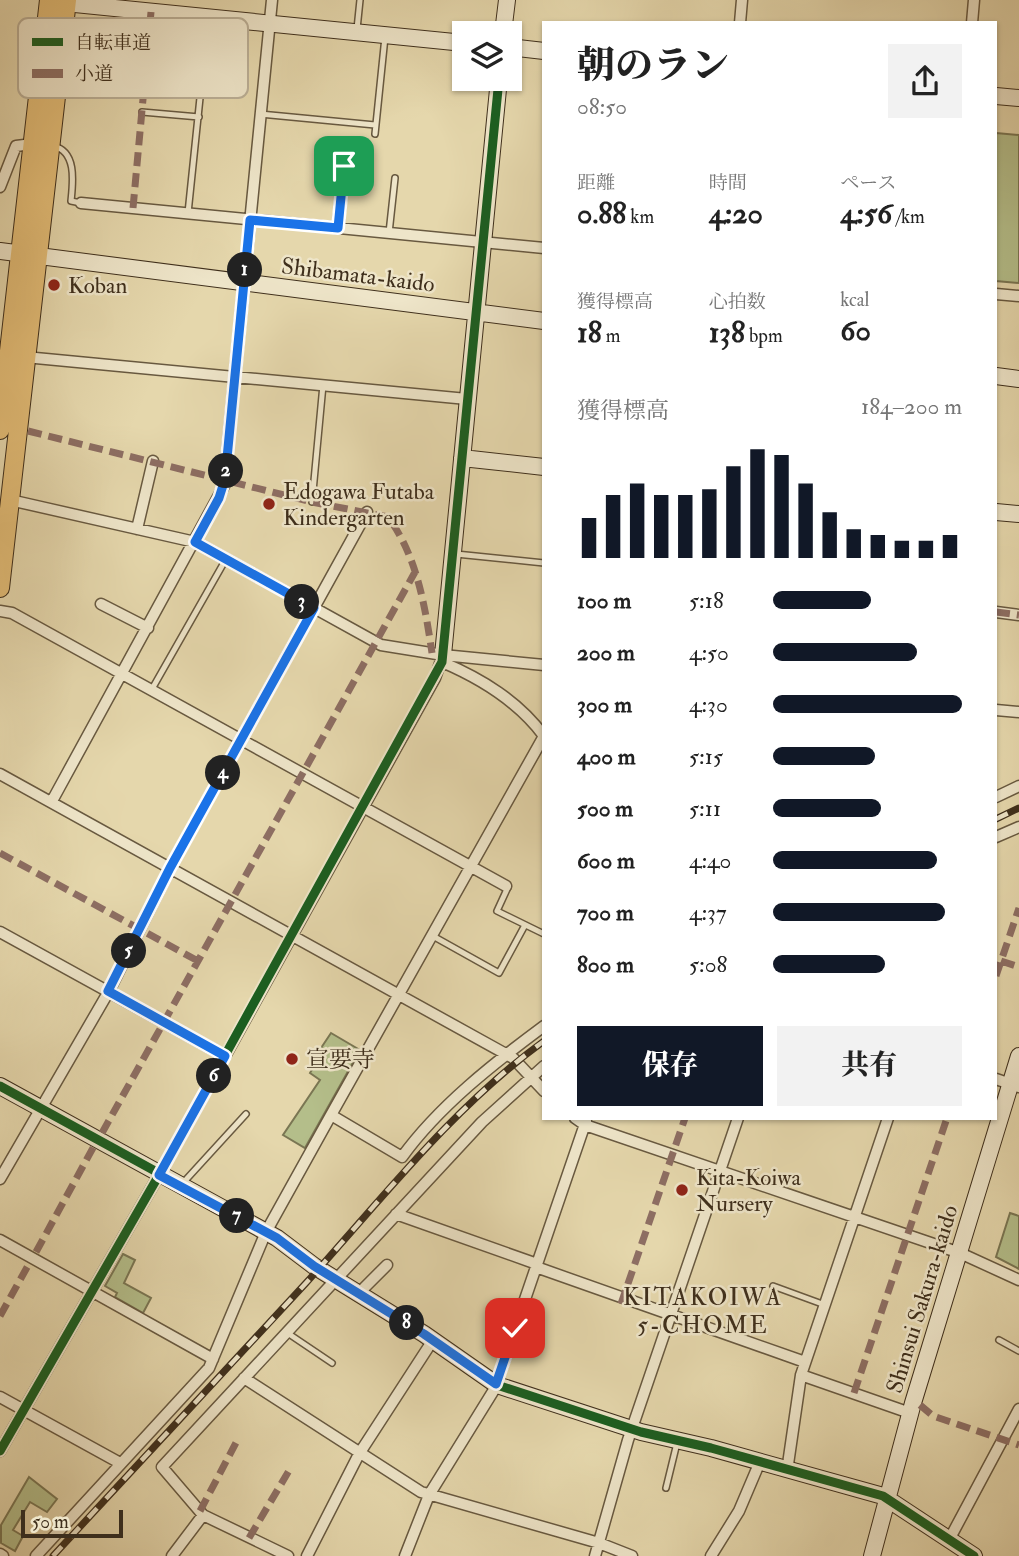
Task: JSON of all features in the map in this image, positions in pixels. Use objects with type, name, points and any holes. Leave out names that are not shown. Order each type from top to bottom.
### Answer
[{"type":"main road","points":[[0,588],[25,357],[27,255],[45,98]]},
{"type":"main road","points":[[0,430],[5,330],[27,255]]},
{"type":"street","points":[[52,801],[224,485],[272,0]]},
{"type":"street","points":[[504,21],[507,0]]},
{"type":"street","points":[[740,21],[742,0]]},
{"type":"street","points":[[972,21],[974,0]]},
{"type":"street","points":[[54,1],[209,18]]},
{"type":"street","points":[[248,21],[452,42]]},
{"type":"street","points":[[522,48],[542,51]]},
{"type":"street","points":[[0,1451],[159,1175],[442,662],[498,91]]},
{"type":"street","points":[[997,96],[1019,98]]},
{"type":"street","points":[[0,187],[16,146],[41,145]]},
{"type":"street","points":[[338,228],[344,166]]},
{"type":"street","points":[[81,203],[542,248]]},
{"type":"street","name":"Shibamata-kaido","points":[[0,251],[542,321]]},
{"type":"street","points":[[997,294],[1019,296]]},
{"type":"street","points":[[25,357],[467,399]]},
{"type":"street","points":[[997,376],[1019,379]]},
{"type":"street","points":[[462,458],[542,467]]},
{"type":"street","points":[[137,528],[153,461]]},
{"type":"street","points":[[10,500],[195,542],[375,643],[442,662],[477,676],[524,712],[542,734]]},
{"type":"street","points":[[0,1179],[108,991],[170,868],[367,512]]},
{"type":"street","points":[[997,512],[1019,514]]},
{"type":"street","points":[[102,604],[148,628]]},
{"type":"street","points":[[0,611],[12,613],[123,673],[506,886]]},
{"type":"street","points":[[997,612],[1019,615]]},
{"type":"street","points":[[442,662],[542,665]]},
{"type":"street","points":[[997,710],[1019,712]]},
{"type":"street","points":[[36,1556],[209,1368],[266,1232],[542,740]]},
{"type":"street","points":[[0,774],[507,1054],[542,1089]]},
{"type":"street","points":[[997,797],[1019,786]]},
{"type":"street","points":[[997,837],[1019,827]]},
{"type":"street","points":[[0,932],[225,1056]]},
{"type":"street","points":[[331,1115],[402,1157],[414,1141],[507,1054],[542,1028]]},
{"type":"street","name":"Shinsui Sakura-kaido","points":[[872,1556],[910,1413],[1019,1056]]},
{"type":"street","points":[[288,1556],[203,1515],[162,1467],[482,1122],[542,1068]]},
{"type":"street","points":[[0,1086],[266,1232],[433,1340],[496,1385],[632,1429],[889,1500],[974,1556]]},
{"type":"street","points":[[595,1556],[632,1429],[737,1120]]},
{"type":"street","points":[[787,1471],[801,1375],[887,1120]]},
{"type":"street","points":[[405,1556],[429,1495],[496,1385],[586,1122],[719,1171],[960,1253],[1019,1280]]},
{"type":"street","points":[[396,1214],[805,1362]]},
{"type":"street","points":[[0,1240],[213,1359]]},
{"type":"street","points":[[359,1293],[387,1265]]},
{"type":"street","points":[[307,1556],[359,1454],[433,1340]]},
{"type":"street","points":[[801,1375],[910,1413]]},
{"type":"street","points":[[244,1378],[359,1454],[429,1495],[599,1543],[632,1556]]},
{"type":"street","points":[[0,1397],[120,1463]]},
{"type":"street","points":[[949,1540],[1019,1409]]},
{"type":"street","points":[[711,1556],[739,1511],[759,1464]]},
{"type":"street","points":[[172,1556],[203,1515]]},
{"type":"lane","points":[[356,32],[360,0]]},
{"type":"lane","points":[[375,134],[385,34]]},
{"type":"lane","points":[[188,214],[201,98]]},
{"type":"lane","points":[[142,111],[199,117]]},
{"type":"lane","points":[[260,114],[375,125]]},
{"type":"lane","points":[[41,145],[64,149],[69,156],[71,201],[81,203]]},
{"type":"lane","points":[[389,233],[395,178]]},
{"type":"lane","points":[[312,502],[323,385]]},
{"type":"lane","points":[[453,554],[542,563]]},
{"type":"lane","points":[[152,689],[226,559]]},
{"type":"lane","points":[[506,886],[509,888],[497,911],[542,933]]},
{"type":"lane","points":[[431,935],[499,973],[525,925]]},
{"type":"lane","points":[[180,1186],[246,1114]]},
{"type":"lane","points":[[773,1286],[825,1305]]},
{"type":"lane","points":[[286,1332],[332,1363]]},
{"type":"lane","points":[[999,1340],[1019,1351]]},
{"type":"lane","points":[[666,1488],[678,1440]]},
{"type":"green space","points":[[997,133],[1019,135],[1019,283],[997,281]]},
{"type":"green space","points":[[331,1033],[360,1050],[305,1148],[283,1135],[320,1080],[310,1073],[319,1058],[317,1054]]},
{"type":"green space","points":[[1010,1213],[1019,1216],[1019,1269],[996,1257]]},
{"type":"green space","points":[[123,1254],[135,1260],[124,1283],[151,1298],[143,1313],[115,1297],[117,1293],[105,1286]]},
{"type":"green space","points":[[29,1477],[57,1499],[47,1512],[30,1502],[13,1530],[23,1536],[15,1551],[1,1543],[1,1525]]},
{"type":"railway","points":[[997,819],[1019,808]]},
{"type":"railway","points":[[53,1556],[448,1125],[510,1067],[542,1043]]},
{"type":"marked path","points":[[150,18],[151,12]]},
{"type":"marked path","points":[[133,208],[143,98]]},
{"type":"marked path","points":[[28,431],[312,502],[388,517],[413,565],[423,600],[432,653]]},
{"type":"marked path","points":[[102,1133],[415,572]]},
{"type":"marked path","points":[[997,612],[1019,615]]},
{"type":"marked path","points":[[0,853],[198,961]]},
{"type":"marked path","points":[[997,973],[1019,908]]},
{"type":"marked path","points":[[1001,961],[1019,967]]},
{"type":"marked path","points":[[621,1304],[684,1120]]},
{"type":"marked path","points":[[854,1393],[946,1120]]},
{"type":"marked path","points":[[36,1252],[94,1146]]},
{"type":"marked path","points":[[0,1316],[30,1262]]},
{"type":"marked path","points":[[920,1405],[933,1416],[1019,1445]]},
{"type":"marked path","points":[[200,1511],[239,1437]]},
{"type":"marked path","points":[[249,1538],[290,1469]]},
{"type":"cycle path","points":[[0,1451],[159,1175],[442,662],[498,91]]},
{"type":"cycle path","points":[[0,1086],[277,1238],[314,1266],[424,1334],[497,1385],[641,1432],[711,1448],[883,1496],[974,1556]]},
{"type":"place","name":"Koban","points":[[54,285]]},
{"type":"place","name":"Edogawa Futaba Kindergarten","points":[[269,504]]},
{"type":"place","name":"宣要寺","points":[[292,1059]]},
{"type":"place","name":"Kita-Koiwa Nursery","points":[[682,1190]]},
{"type":"district","name":"KITAKOIWA 5-CHOME","points":[[703,1311]]},
{"type":"route","points":[[344,166],[338,228],[250,220],[224,485],[195,542],[314,608],[170,868],[108,991],[163,1024],[225,1056],[159,1175],[277,1238],[314,1266],[424,1334],[496,1384],[515,1328]]}]
